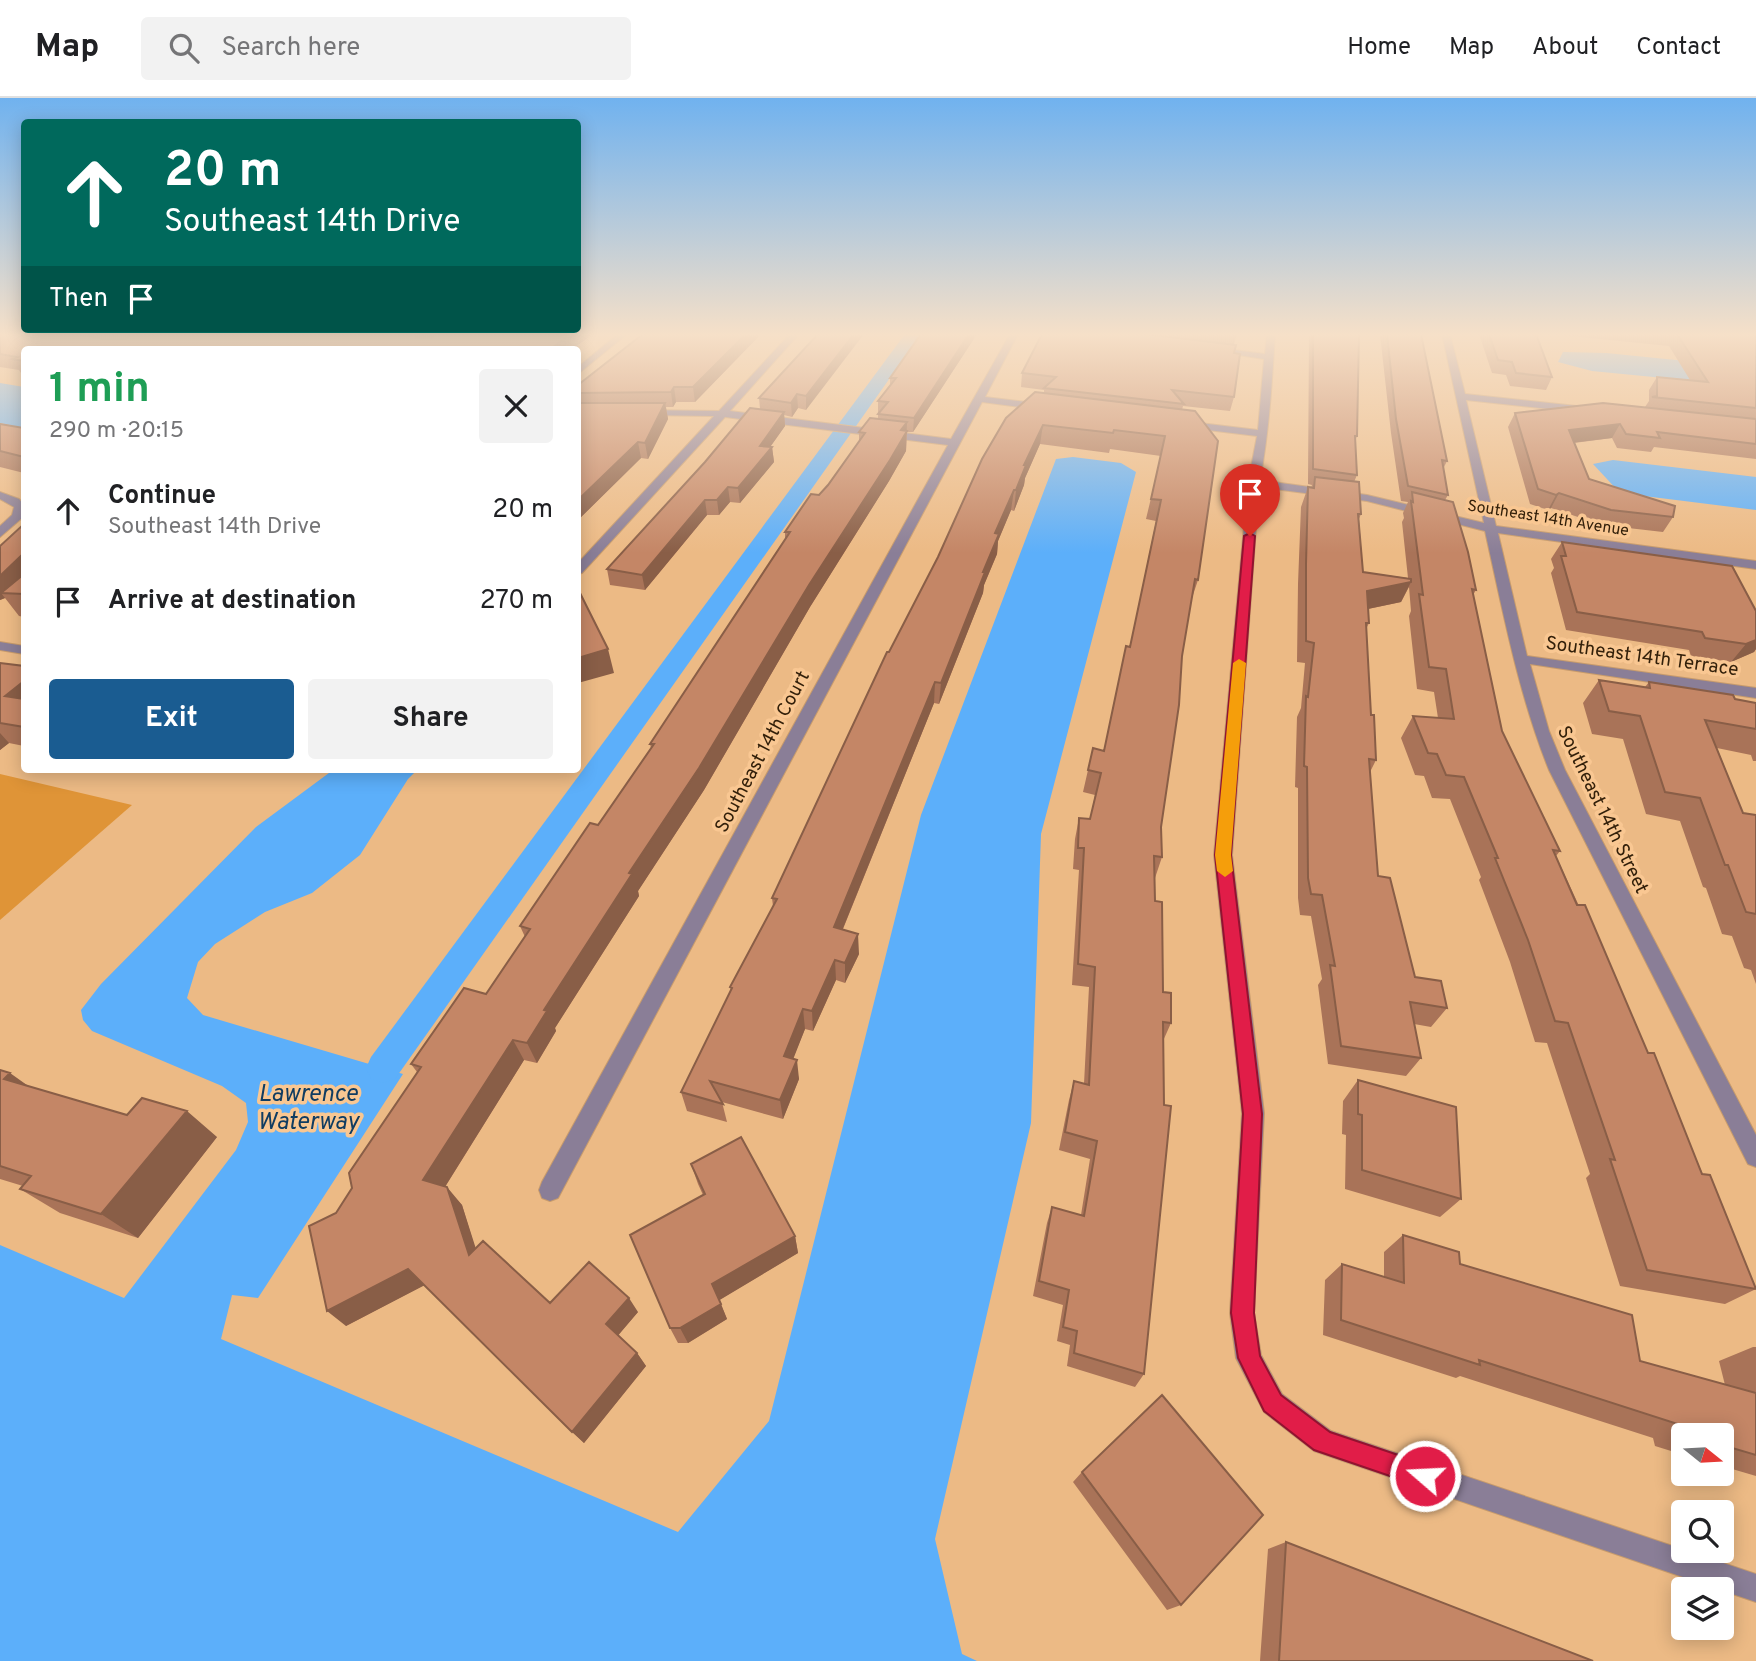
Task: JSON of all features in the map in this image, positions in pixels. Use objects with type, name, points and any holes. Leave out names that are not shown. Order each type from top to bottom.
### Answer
[{"type":"street","points":[[581,567],[728,407]]},
{"type":"street","name":"Southeast 14th Court","points":[[550,1190],[974,407]]},
{"type":"street","points":[[1043,407],[1060,409]]},
{"type":"street","points":[[1265,407],[1254,483],[1223,855],[1252,1114],[1242,1313],[1249,1358],[1273,1403],[1323,1442],[1756,1588]]},
{"type":"street","name":"Southeast 14th Street","points":[[1463,407],[1521,659],[1541,731],[1557,770],[1756,1157]]},
{"type":"street","points":[[1558,407],[1595,411]]},
{"type":"street","points":[[633,412],[722,413],[954,443]]},
{"type":"street","points":[[1168,422],[1263,434]]},
{"type":"street","name":"Southeast 14th Avenue","points":[[1254,483],[1367,498],[1493,529],[1756,565]]},
{"type":"street","points":[[0,495],[15,501],[20,507],[18,516],[0,533]]},
{"type":"street","points":[[0,646],[21,650]]},
{"type":"street","name":"Southeast 14th Terrace","points":[[1521,659],[1756,693]]},
{"type":"shaded area","points":[[0,774],[132,805],[0,920]]},
{"type":"water","points":[[0,407],[21,407],[21,427],[0,423]]},
{"type":"water","name":"Lawrence Waterway","points":[[1073,457],[1121,463],[1136,472],[1041,834],[1031,1123],[935,1539],[962,1654],[977,1661],[0,1661],[0,1245],[124,1298],[236,1150],[248,1122],[246,1103],[222,1086],[92,1031],[83,1020],[81,1010],[101,984],[256,827],[329,773],[414,773],[360,855],[312,893],[265,912],[215,944],[198,962],[187,998],[203,1015],[403,1074],[258,1298],[232,1295],[221,1339],[678,1532],[769,1421],[921,815],[1056,459]]},
{"type":"water","points":[[1613,460],[1756,477],[1756,510],[1620,493],[1593,464]]},
{"type":"building","points":[[581,407],[663,407],[645,443],[638,442],[581,497]]},
{"type":"building","points":[[884,407],[921,407],[914,418],[878,414]]},
{"type":"building","points":[[1018,407],[1161,407],[1195,411],[1218,441],[1198,580],[1195,579],[1182,656],[1179,705],[1161,827],[1162,857],[1154,856],[1155,901],[1162,902],[1163,992],[1171,993],[1171,1023],[1163,1022],[1164,1105],[1171,1106],[1144,1374],[1074,1353],[1077,1331],[1063,1327],[1069,1290],[1039,1281],[1052,1207],[1084,1216],[1097,1141],[1065,1132],[1074,1081],[1089,1085],[1095,967],[1078,964],[1084,848],[1078,848],[1079,818],[1090,819],[1101,773],[1088,770],[1093,748],[1104,751],[1126,646],[1130,647],[1161,500],[1151,499],[1165,436],[1043,425],[995,533],[999,534],[941,683],[935,682],[834,927],[858,934],[845,963],[835,960],[812,1011],[803,1009],[784,1056],[797,1060],[780,1100],[710,1081],[723,1104],[681,1092],[732,988],[730,987],[777,899],[772,898],[887,652],[938,557],[982,459],[1006,418]]},
{"type":"building","points":[[1313,407],[1358,407],[1355,436],[1357,475],[1313,469]]},
{"type":"building","points":[[1395,407],[1436,407],[1447,461],[1442,460],[1448,495],[1408,486]]},
{"type":"building","points":[[1568,407],[1641,407],[1756,419],[1756,444],[1657,432],[1660,438],[1626,434],[1620,424],[1569,430],[1589,479],[1675,506],[1673,517],[1611,510],[1538,489],[1515,413]]},
{"type":"building","points":[[750,408],[784,412],[760,446],[772,447],[738,488],[728,487],[717,500],[705,500],[642,575],[607,569],[705,462]]},
{"type":"building","points":[[870,418],[907,422],[901,430],[907,431],[809,585],[699,768],[629,873],[632,874],[544,1010],[547,1011],[527,1043],[513,1040],[423,1180],[447,1187],[469,1255],[483,1241],[550,1303],[589,1262],[629,1298],[606,1324],[637,1353],[572,1432],[408,1269],[327,1311],[309,1226],[336,1213],[352,1188],[349,1173],[421,1067],[411,1064],[464,988],[486,994],[530,929],[520,926],[590,823],[598,825],[654,744],[650,744],[790,532],[785,532],[811,494],[819,495],[828,485],[865,433],[859,432]]},
{"type":"building","points":[[0,424],[21,428],[21,456],[0,451]]},
{"type":"building","points":[[1315,477],[1359,482],[1361,514],[1358,514],[1363,572],[1411,579],[1411,582],[1367,591],[1369,623],[1366,623],[1371,715],[1374,715],[1376,760],[1369,759],[1378,876],[1390,878],[1415,977],[1441,981],[1447,1008],[1410,1002],[1421,1058],[1341,1046],[1330,965],[1335,966],[1322,895],[1311,894],[1308,878],[1307,767],[1304,766],[1306,696],[1308,697],[1314,643],[1306,641],[1306,564],[1308,487],[1314,488]]},
{"type":"building","points":[[1412,492],[1453,502],[1468,552],[1476,590],[1472,589],[1502,731],[1560,851],[1553,850],[1577,905],[1585,905],[1648,1053],[1654,1053],[1702,1174],[1710,1175],[1756,1289],[1647,1270],[1610,1159],[1615,1160],[1568,1023],[1555,1021],[1528,940],[1495,858],[1498,858],[1464,777],[1446,775],[1437,754],[1428,753],[1413,716],[1454,719],[1446,669],[1429,667],[1419,594],[1423,595]]},
{"type":"building","points":[[21,527],[21,556],[0,576],[0,546]]},
{"type":"building","points":[[1562,542],[1732,566],[1756,611],[1756,640],[1746,644],[1705,638],[1702,632],[1577,612],[1561,556],[1566,556]]},
{"type":"building","points":[[21,576],[21,594],[1,593]]},
{"type":"building","points":[[581,595],[608,649],[581,657]]},
{"type":"building","points":[[0,663],[21,666],[21,683],[5,696],[21,699],[21,726],[0,723]]},
{"type":"building","points":[[1599,680],[1650,688],[1649,682],[1733,695],[1735,699],[1756,703],[1756,729],[1705,720],[1743,813],[1756,815],[1756,914],[1746,912],[1700,798],[1665,792],[1640,716],[1609,711]]},
{"type":"building","points":[[0,1070],[10,1073],[4,1079],[127,1115],[142,1098],[187,1111],[101,1214],[20,1189],[31,1176],[0,1166]]},
{"type":"building","points":[[1358,1080],[1456,1107],[1461,1199],[1362,1170],[1362,1115],[1358,1114]]},
{"type":"building","points":[[741,1137],[795,1236],[712,1284],[721,1304],[680,1328],[670,1328],[630,1235],[705,1194],[691,1164]]},
{"type":"building","points":[[1403,1235],[1459,1252],[1460,1264],[1632,1315],[1640,1361],[1756,1393],[1756,1455],[1734,1449],[1734,1423],[1675,1423],[1479,1360],[1480,1365],[1341,1320],[1342,1264],[1404,1283]]},
{"type":"building","points":[[1162,1395],[1263,1515],[1181,1605],[1082,1472]]},
{"type":"building","points":[[1286,1542],[1593,1661],[1279,1661]]},
{"type":"waterway","points":[[383,1068],[860,407]]},
{"type":"slow traffic","points":[[1225,871],[1223,855],[1239,663]]},
{"type":"route","points":[[1250,536],[1223,855],[1252,1114],[1242,1313],[1249,1358],[1273,1403],[1323,1442],[1425,1476]]}]
